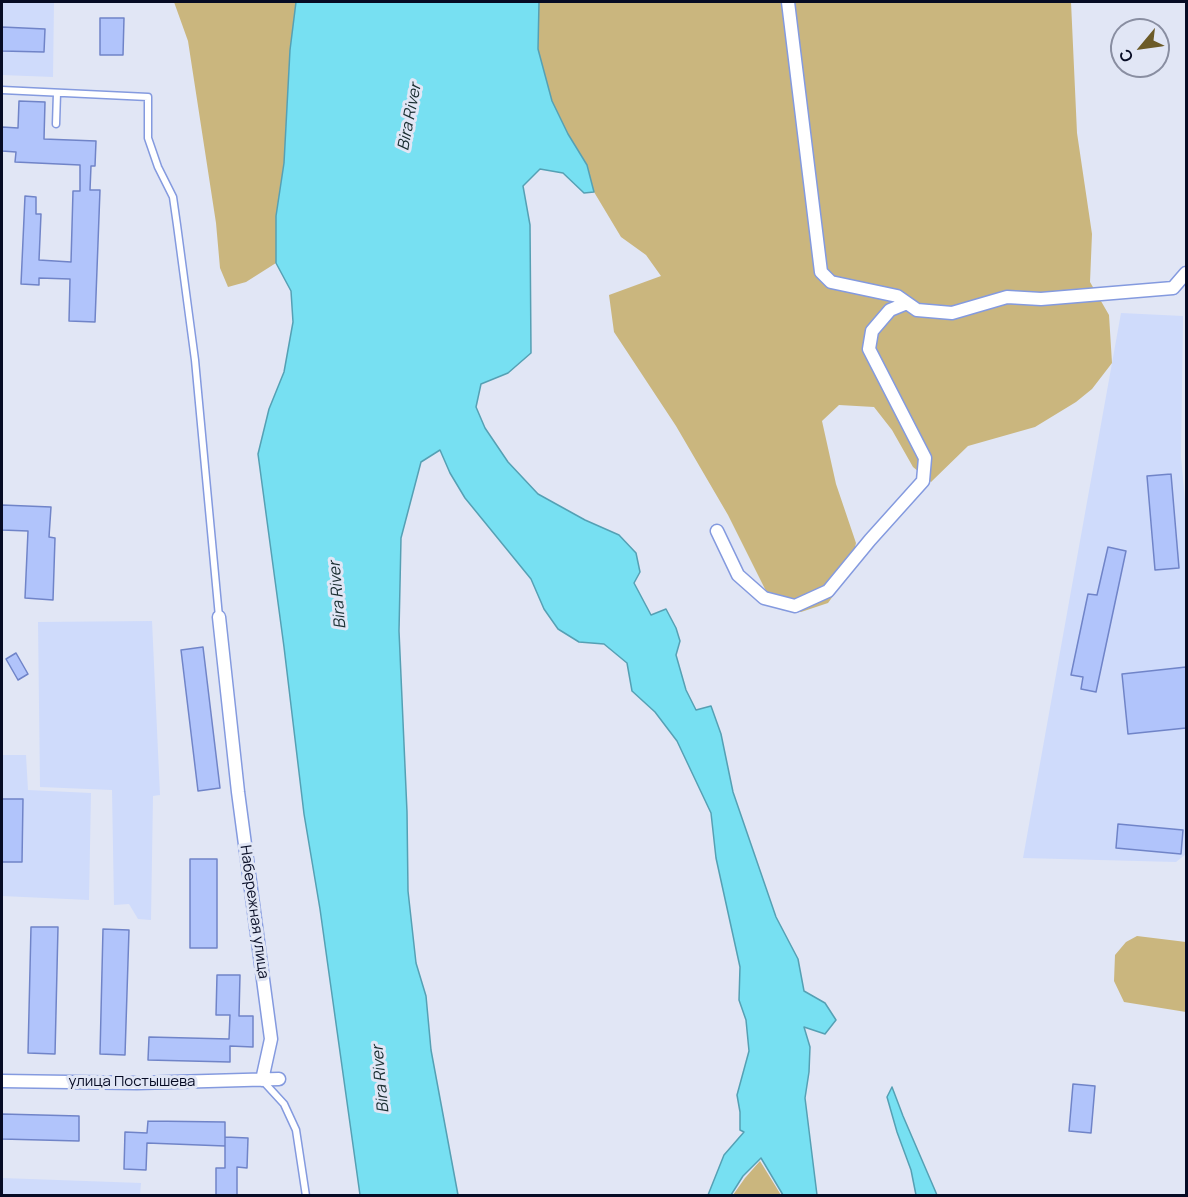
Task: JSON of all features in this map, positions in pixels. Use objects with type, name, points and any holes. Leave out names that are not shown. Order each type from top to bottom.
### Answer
[{"type":"street","points":[[788,2],[821,272],[831,282],[897,296],[917,310],[952,313],[1007,297],[1041,299],[1173,288],[1186,273]]},
{"type":"street","points":[[717,531],[738,575],[764,598],[795,606],[828,591],[922,481],[926,458],[870,349],[872,331],[890,310],[907,303]]},
{"type":"street","name":"Набережная улица","points":[[219,617],[238,792],[271,1039],[262,1080]]},
{"type":"street","name":"улица Постышева","points":[[2,1081],[137,1083],[279,1079]]},
{"type":"lane","points":[[2,90],[148,98],[148,138],[158,167],[173,197],[177,225],[195,360],[219,617]]},
{"type":"lane","points":[[56,124],[57,93]]},
{"type":"lane","points":[[262,1080],[284,1104],[296,1130],[306,1196]]},
{"type":"shaded area","points":[[2,2],[54,2],[53,77],[2,75]]},
{"type":"shaded area","points":[[174,2],[296,2],[290,50],[284,163],[276,216],[276,263],[246,282],[228,287],[220,268],[216,223],[188,41]]},
{"type":"shaded area","points":[[539,2],[1071,2],[1077,133],[1092,234],[1090,282],[1109,315],[1112,363],[1092,389],[1076,402],[1035,427],[968,446],[931,482],[913,467],[892,430],[874,407],[839,405],[822,421],[836,484],[856,543],[849,574],[828,603],[801,612],[781,610],[765,589],[728,515],[676,426],[614,332],[609,295],[661,276],[646,255],[621,237],[594,192],[587,165],[552,101],[538,49]]},
{"type":"shaded area","points":[[1121,313],[1183,316],[1181,457],[1186,511],[1186,854],[1176,862],[1023,858]]},
{"type":"shaded area","points":[[152,621],[160,795],[153,796],[151,920],[138,919],[129,904],[114,905],[112,790],[40,787],[38,622]]},
{"type":"shaded area","points":[[2,755],[26,755],[28,790],[91,793],[89,900],[2,896]]},
{"type":"shaded area","points":[[1137,936],[1186,942],[1186,1012],[1124,1002],[1114,981],[1115,955],[1126,942]]},
{"type":"shaded area","points":[[760,1161],[781,1195],[733,1195],[745,1178]]},
{"type":"shaded area","points":[[2,1178],[141,1183],[140,1195],[2,1195]]},
{"type":"water","name":"Bira River","points":[[296,2],[539,2],[538,49],[552,101],[587,165],[594,192],[584,193],[563,173],[540,169],[523,186],[530,225],[531,353],[508,373],[481,384],[476,407],[485,428],[508,462],[538,494],[585,520],[619,535],[636,553],[640,572],[634,583],[651,615],[666,609],[676,628],[680,641],[676,655],[686,690],[696,710],[711,706],[721,734],[733,792],[776,917],[798,959],[804,991],[825,1003],[836,1020],[825,1034],[804,1027],[810,1047],[805,1098],[817,1195],[783,1195],[761,1158],[743,1176],[731,1195],[708,1195],[724,1155],[744,1132],[740,1130],[737,1095],[749,1051],[746,1020],[739,1000],[740,967],[716,858],[711,813],[677,741],[655,712],[632,691],[627,663],[604,644],[579,642],[558,629],[544,609],[531,579],[465,498],[440,450],[421,462],[401,538],[399,631],[408,891],[416,963],[426,996],[431,1050],[458,1195],[360,1195],[320,909],[304,814],[258,454],[269,409],[284,372],[293,322],[291,291],[276,263],[276,216],[284,163],[290,50]]},
{"type":"water","points":[[892,1087],[937,1195],[916,1195],[911,1170],[887,1097]]},
{"type":"building","points":[[100,18],[124,18],[123,55],[100,55]]},
{"type":"building","points":[[2,27],[45,29],[44,52],[2,51]]},
{"type":"building","points":[[19,101],[45,102],[44,139],[96,141],[95,166],[91,166],[90,190],[100,190],[95,322],[69,321],[70,279],[39,278],[39,285],[21,284],[25,196],[36,197],[36,214],[41,214],[39,260],[71,262],[73,191],[80,191],[80,165],[15,162],[16,152],[2,151],[2,127],[18,128]]},
{"type":"building","points":[[1171,474],[1179,568],[1155,570],[1147,476]]},
{"type":"building","points":[[2,505],[51,507],[49,537],[55,538],[53,600],[25,598],[28,531],[2,530]]},
{"type":"building","points":[[1108,547],[1126,551],[1096,692],[1081,689],[1083,677],[1071,675],[1088,594],[1097,595]]},
{"type":"building","points":[[203,647],[220,788],[198,791],[181,650]]},
{"type":"building","points":[[16,653],[28,674],[18,680],[6,659]]},
{"type":"building","points":[[1186,667],[1186,728],[1128,734],[1122,674]]},
{"type":"building","points":[[2,799],[23,799],[22,862],[2,862]]},
{"type":"building","points":[[1118,824],[1183,830],[1181,854],[1116,848]]},
{"type":"building","points":[[190,859],[217,859],[217,948],[190,948]]},
{"type":"building","points":[[31,927],[58,927],[55,1054],[28,1053]]},
{"type":"building","points":[[103,929],[129,930],[125,1055],[100,1054]]},
{"type":"building","points":[[217,975],[240,975],[239,1016],[253,1016],[253,1047],[230,1046],[230,1062],[148,1060],[149,1037],[229,1039],[230,1015],[216,1015]]},
{"type":"building","points":[[1073,1084],[1095,1086],[1091,1133],[1069,1131]]},
{"type":"building","points":[[2,1114],[79,1116],[79,1141],[2,1139]]},
{"type":"building","points":[[148,1121],[225,1122],[225,1146],[147,1143],[146,1170],[124,1169],[125,1132],[147,1133]]},
{"type":"building","points":[[225,1137],[248,1138],[247,1168],[237,1167],[237,1196],[216,1196],[216,1168],[225,1168]]}]
